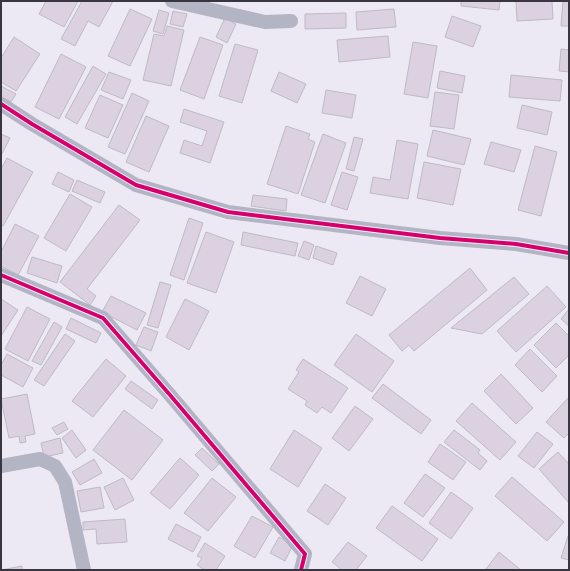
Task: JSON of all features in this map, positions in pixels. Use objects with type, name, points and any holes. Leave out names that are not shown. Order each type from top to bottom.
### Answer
[{"type":"street","points":[[172,1],[265,22],[291,21]]},
{"type":"street","points":[[1,104],[32,124],[136,185],[228,212],[440,238],[516,244],[569,253]]},
{"type":"street","points":[[1,275],[103,318],[305,554],[301,570]]},
{"type":"street","points":[[1,466],[40,459],[55,466],[65,482],[84,570]]},
{"type":"building","points":[[46,1],[78,1],[64,27],[39,14]]},
{"type":"building","points":[[82,1],[113,1],[99,27],[88,21],[75,46],[61,39]]},
{"type":"building","points":[[461,1],[500,1],[499,10],[461,6]]},
{"type":"building","points":[[516,1],[552,1],[553,19],[517,21]]},
{"type":"building","points":[[563,1],[569,1],[569,26],[561,26]]},
{"type":"building","points":[[130,9],[152,19],[130,66],[108,56]]},
{"type":"building","points":[[394,9],[396,27],[357,30],[356,12]]},
{"type":"building","points":[[159,10],[169,13],[163,34],[153,31]]},
{"type":"building","points":[[173,11],[187,14],[183,27],[170,24]]},
{"type":"building","points":[[346,13],[346,28],[305,29],[305,14]]},
{"type":"building","points":[[452,16],[481,26],[473,47],[445,37]]},
{"type":"building","points":[[225,18],[236,24],[227,43],[216,37]]},
{"type":"building","points":[[167,26],[184,30],[171,86],[143,80],[154,34],[164,36]]},
{"type":"building","points":[[388,36],[390,57],[339,62],[337,40]]},
{"type":"building","points":[[14,37],[40,54],[16,91],[1,82],[1,58]]},
{"type":"building","points":[[200,37],[223,45],[204,99],[180,90]]},
{"type":"building","points":[[413,42],[437,46],[428,98],[404,94]]},
{"type":"building","points":[[235,44],[258,50],[242,103],[219,96]]},
{"type":"building","points":[[561,49],[569,50],[569,72],[559,71]]},
{"type":"building","points":[[61,54],[86,67],[59,119],[35,107]]},
{"type":"building","points":[[93,66],[106,74],[77,124],[65,117]]},
{"type":"building","points":[[440,71],[465,76],[462,93],[437,88]]},
{"type":"building","points":[[109,72],[131,80],[123,99],[101,90]]},
{"type":"building","points":[[279,72],[306,84],[297,103],[271,91]]},
{"type":"building","points":[[511,75],[562,80],[560,101],[509,97]]},
{"type":"building","points":[[1,86],[16,94],[11,102],[1,97]]},
{"type":"building","points":[[326,90],[356,95],[352,118],[322,113]]},
{"type":"building","points":[[435,92],[459,95],[454,129],[430,126]]},
{"type":"building","points":[[132,93],[149,101],[125,154],[108,147]]},
{"type":"building","points":[[100,95],[123,105],[108,138],[85,128]]},
{"type":"building","points":[[522,105],[552,112],[547,135],[517,128]]},
{"type":"building","points":[[184,109],[224,122],[210,163],[180,153],[184,140],[202,146],[207,131],[180,122]]},
{"type":"building","points":[[146,116],[169,126],[149,172],[126,162]]},
{"type":"building","points":[[286,126],[310,134],[308,139],[315,142],[298,194],[267,184]]},
{"type":"building","points":[[433,130],[471,139],[464,165],[427,156]]},
{"type":"building","points":[[1,134],[10,138],[1,156]]},
{"type":"building","points":[[323,134],[346,143],[325,203],[301,195]]},
{"type":"building","points":[[354,137],[363,139],[354,171],[346,169]]},
{"type":"building","points":[[397,140],[418,144],[408,199],[370,193],[373,177],[390,180]]},
{"type":"building","points":[[491,142],[521,150],[514,172],[484,164]]},
{"type":"building","points":[[535,146],[557,152],[541,216],[518,210]]},
{"type":"building","points":[[7,158],[33,172],[3,226],[1,225],[1,169]]},
{"type":"building","points":[[424,162],[461,169],[453,205],[417,198]]},
{"type":"building","points":[[58,172],[74,180],[69,192],[52,184]]},
{"type":"building","points":[[342,172],[358,177],[347,210],[331,205]]},
{"type":"building","points":[[77,180],[105,192],[100,203],[72,191]]},
{"type":"building","points":[[70,194],[92,207],[66,251],[44,238]]},
{"type":"building","points":[[253,195],[287,199],[286,211],[251,206]]},
{"type":"building","points":[[119,205],[140,220],[87,289],[96,296],[90,305],[60,282]]},
{"type":"building","points":[[189,218],[203,223],[184,280],[170,275]]},
{"type":"building","points":[[15,224],[39,236],[18,275],[1,266],[1,252]]},
{"type":"building","points":[[206,232],[234,242],[216,293],[187,283]]},
{"type":"building","points":[[243,232],[298,243],[295,256],[241,245]]},
{"type":"building","points":[[304,241],[314,245],[309,260],[298,256]]},
{"type":"building","points":[[316,246],[337,253],[333,265],[313,258]]},
{"type":"building","points":[[32,257],[62,266],[57,283],[27,273]]},
{"type":"building","points":[[470,268],[487,290],[414,351],[409,345],[402,351],[389,335]]},
{"type":"building","points":[[360,276],[386,289],[372,316],[346,303]]},
{"type":"building","points":[[514,277],[529,294],[482,334],[451,328]]},
{"type":"building","points":[[160,282],[171,285],[158,328],[147,325]]},
{"type":"building","points":[[547,286],[566,307],[516,352],[497,331]]},
{"type":"building","points":[[111,296],[146,313],[137,330],[102,312]]},
{"type":"building","points":[[1,299],[18,310],[1,336]]},
{"type":"building","points":[[185,299],[209,311],[189,350],[166,337]]},
{"type":"building","points":[[27,307],[50,319],[28,361],[5,349]]},
{"type":"building","points":[[569,309],[569,326],[561,319]]},
{"type":"building","points":[[71,318],[101,333],[96,343],[66,329]]},
{"type":"building","points":[[54,322],[62,327],[41,365],[32,361]]},
{"type":"building","points":[[556,323],[569,336],[569,355],[556,368],[534,345]]},
{"type":"building","points":[[144,327],[158,332],[151,351],[136,345]]},
{"type":"building","points":[[65,334],[75,341],[44,386],[34,380]]},
{"type":"building","points":[[356,334],[394,361],[372,392],[334,365]]},
{"type":"building","points":[[530,349],[557,376],[542,392],[515,365]]},
{"type":"building","points":[[7,354],[33,368],[23,387],[1,375],[1,365]]},
{"type":"building","points":[[106,359],[126,376],[93,417],[72,401]]},
{"type":"building","points":[[303,359],[348,388],[331,413],[322,407],[317,413],[305,405],[307,401],[288,389],[299,372],[296,370]]},
{"type":"building","points":[[501,374],[533,408],[516,424],[484,391]]},
{"type":"building","points":[[131,381],[158,400],[152,409],[125,389]]},
{"type":"building","points":[[383,384],[431,420],[421,434],[372,398]]},
{"type":"building","points":[[27,394],[35,434],[25,436],[26,442],[20,443],[19,436],[9,438],[1,399]]},
{"type":"building","points":[[569,397],[569,433],[564,438],[546,422]]},
{"type":"building","points":[[472,403],[516,442],[500,460],[456,421]]},
{"type":"building","points":[[355,406],[373,419],[349,451],[332,438]]},
{"type":"building","points":[[124,410],[163,440],[132,480],[93,450]]},
{"type":"building","points":[[64,422],[68,429],[57,435],[52,428]]},
{"type":"building","points":[[72,430],[86,450],[76,458],[62,438]]},
{"type":"building","points":[[294,430],[322,448],[298,487],[270,469]]},
{"type":"building","points":[[454,430],[480,450],[478,453],[487,461],[480,470],[444,442]]},
{"type":"building","points":[[537,432],[553,444],[534,468],[518,456]]},
{"type":"building","points":[[60,438],[63,453],[44,457],[41,443]]},
{"type":"building","points":[[440,444],[466,462],[453,480],[428,462]]},
{"type":"building","points":[[202,448],[219,464],[212,471],[195,455]]},
{"type":"building","points":[[558,452],[569,464],[569,503],[539,469]]},
{"type":"building","points":[[180,458],[199,475],[170,509],[150,493]]},
{"type":"building","points":[[94,459],[102,473],[80,485],[72,472]]},
{"type":"building","points":[[425,474],[445,488],[423,517],[404,503]]},
{"type":"building","points":[[512,477],[564,522],[547,541],[495,496]]},
{"type":"building","points":[[123,478],[134,500],[115,510],[104,487]]},
{"type":"building","points":[[212,478],[236,497],[208,531],[184,513]]},
{"type":"building","points":[[325,484],[346,498],[328,525],[307,511]]},
{"type":"building","points":[[100,487],[104,508],[81,512],[77,491]]},
{"type":"building","points":[[451,492],[473,508],[451,539],[429,523]]},
{"type":"building","points":[[392,506],[438,539],[422,561],[376,528]]},
{"type":"building","points":[[252,516],[273,527],[255,558],[234,546]]},
{"type":"building","points":[[125,519],[127,542],[97,544],[96,529],[83,530],[83,522]]},
{"type":"building","points":[[176,524],[201,537],[193,552],[168,539]]},
{"type":"building","points":[[569,536],[569,560],[561,558]]},
{"type":"building","points":[[279,537],[293,545],[285,561],[270,553]]},
{"type":"building","points":[[348,542],[367,556],[356,570],[342,570],[332,562]]},
{"type":"building","points":[[205,543],[225,556],[216,570],[205,570],[197,565],[202,558],[197,556]]},
{"type":"building","points":[[499,552],[521,570],[486,569]]},
{"type":"building","points":[[22,566],[22,570],[1,570]]},
{"type":"cycle path","points":[[1,104],[32,124],[136,185],[228,212],[440,238],[516,244],[569,253]]},
{"type":"cycle path","points":[[1,275],[103,318],[305,554],[301,570]]}]
